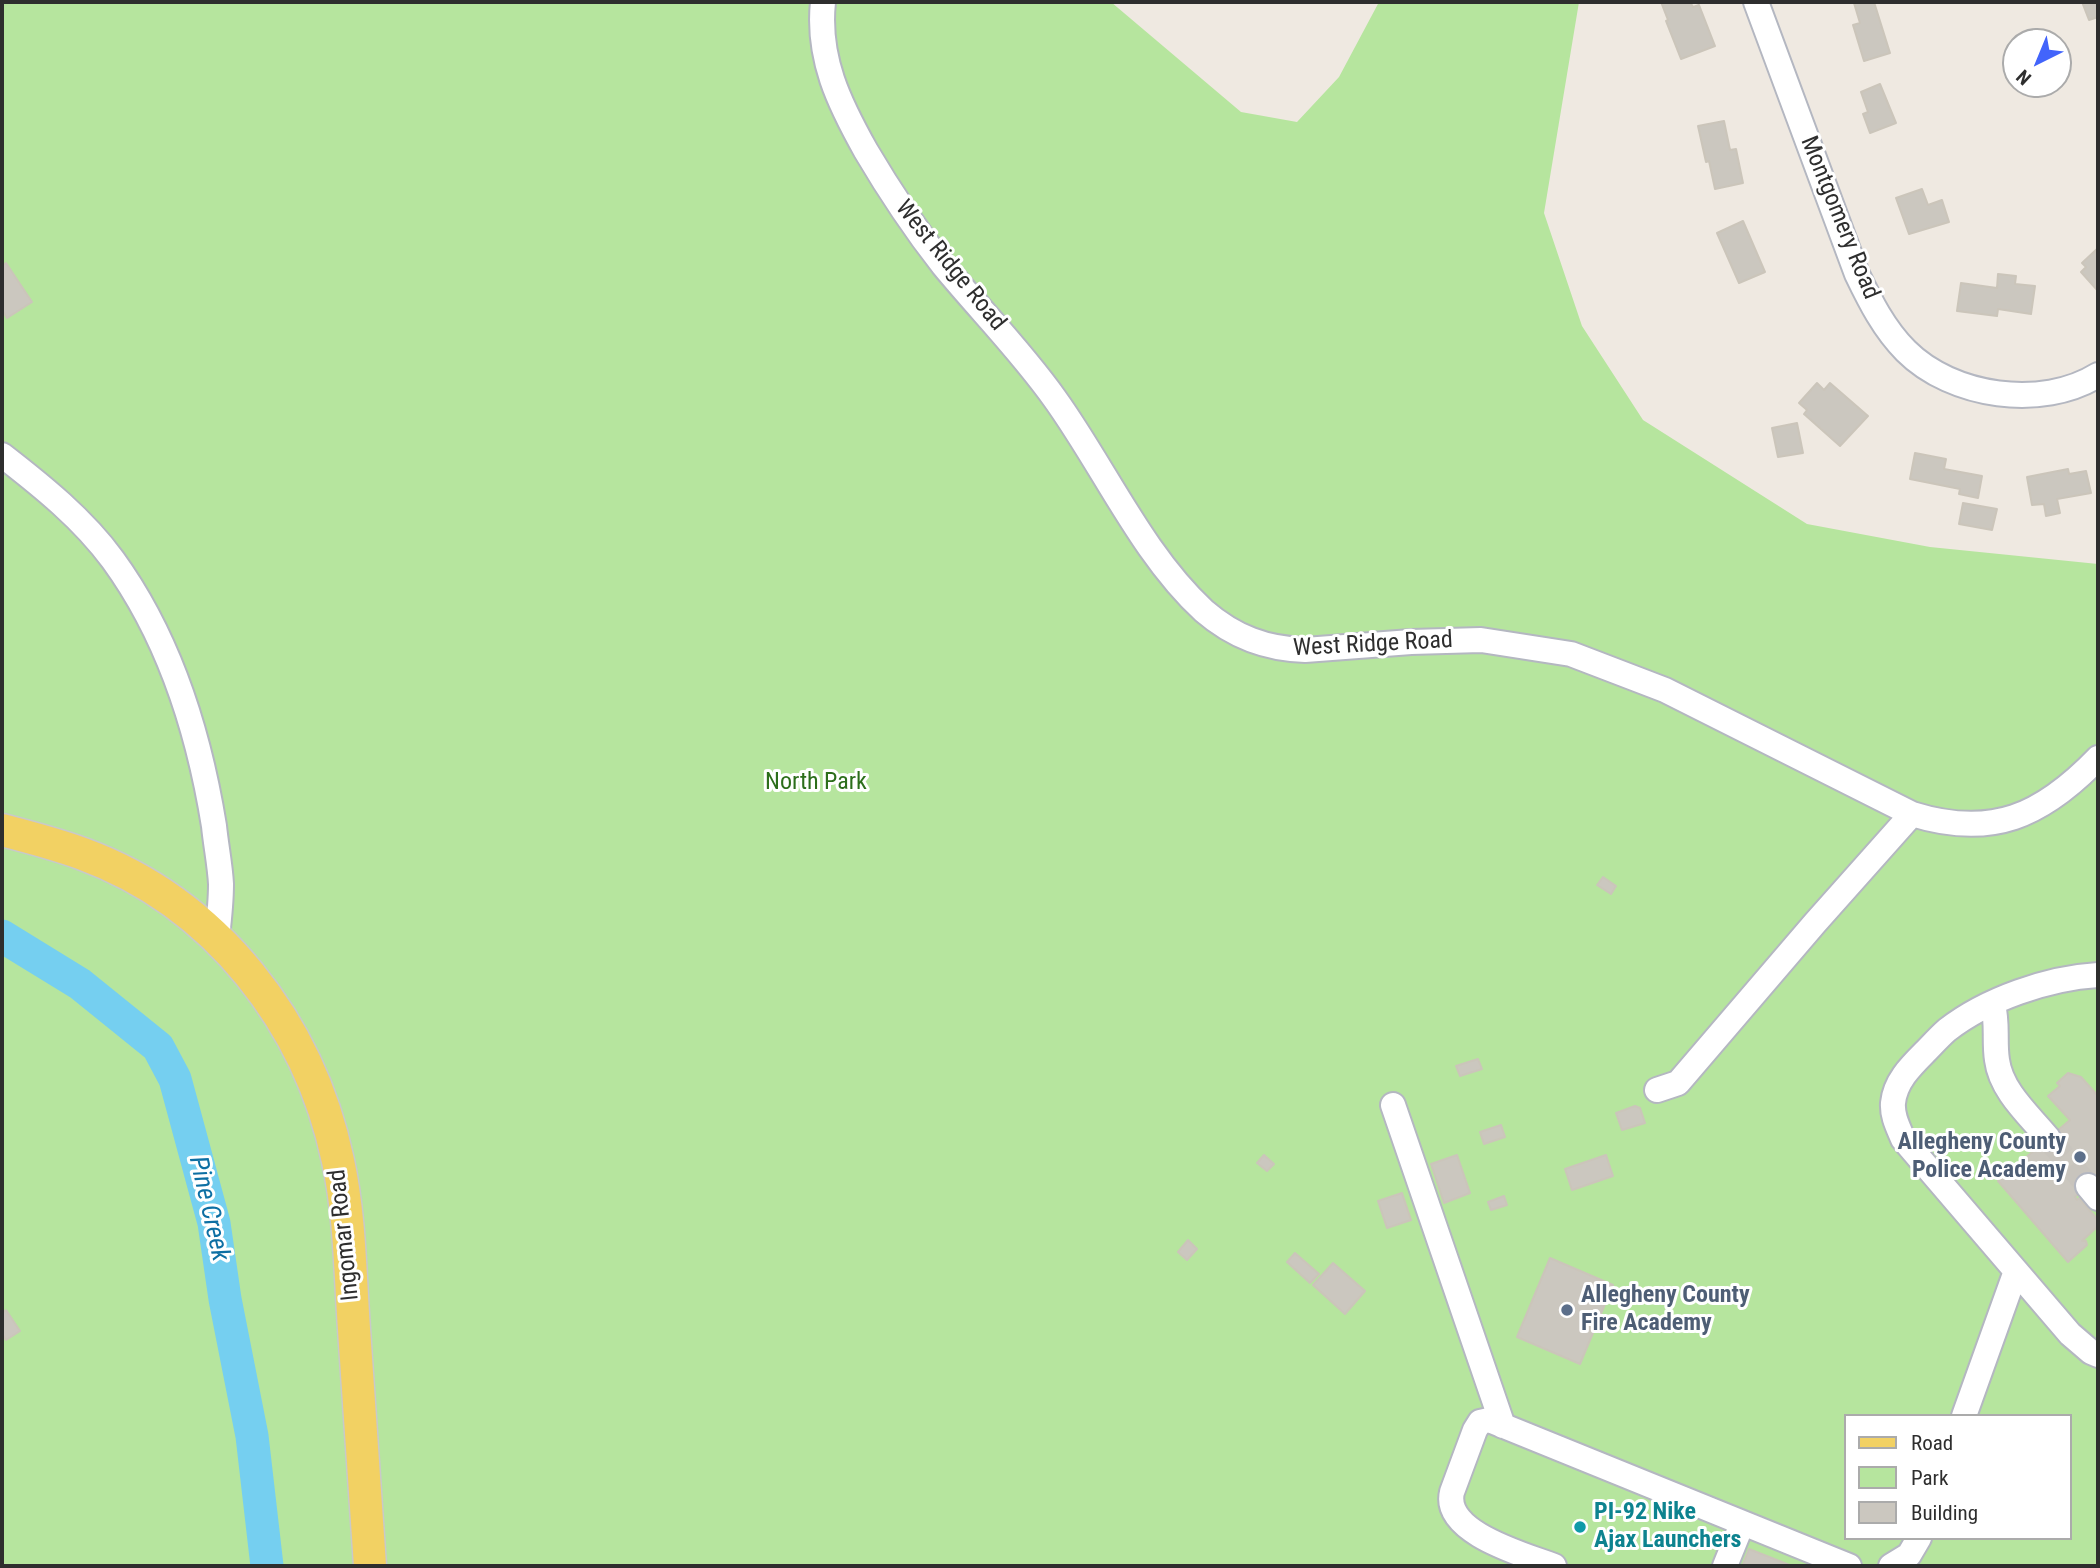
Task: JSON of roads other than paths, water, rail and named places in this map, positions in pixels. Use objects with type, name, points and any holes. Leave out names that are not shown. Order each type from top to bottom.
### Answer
[{"type":"main road","name":"Ingomar Road","points":[[2,830],[85,854],[174,903],[217,937],[267,995],[306,1060],[330,1126],[339,1163],[347,1232],[370,1566]]},
{"type":"street","name":"West Ridge Road","points":[[822,2],[821,40],[830,77],[850,123],[890,189],[943,264],[1043,381],[1165,567],[1186,593],[1221,624],[1250,640],[1282,650],[1436,640],[1482,640],[1571,654],[1665,690],[1912,814],[1955,825],[1992,824],[2028,812],[2064,789],[2098,758]]},
{"type":"street","name":"Montgomery Road","points":[[1756,2],[1857,274],[1871,303],[1907,352],[1937,374],[1961,386],[2004,395],[2025,395],[2070,388],[2098,375]]},
{"type":"street","points":[[2,454],[72,514],[113,560],[144,611],[177,680],[198,746],[212,816],[221,884],[217,937]]},
{"type":"street","points":[[1657,1090],[1678,1083],[1912,814]]},
{"type":"street","points":[[2098,975],[2077,976],[2049,983],[1993,1005],[1947,1031],[1910,1067],[1898,1084],[1893,1099],[1893,1111],[1903,1139],[2070,1334],[2098,1355]]},
{"type":"street","points":[[1993,1005],[1998,1023],[1996,1058],[1999,1074],[2007,1089],[2048,1139]]},
{"type":"street","points":[[1393,1105],[1503,1426]]},
{"type":"street","points":[[1965,1414],[2016,1271]]},
{"type":"street","points":[[1554,1566],[1480,1536],[1459,1519],[1452,1507],[1452,1492],[1477,1426],[1484,1420],[1849,1566]]},
{"type":"street","points":[[1725,1566],[1742,1524]]},
{"type":"street","points":[[1891,1566],[1909,1555],[1918,1540]]},
{"type":"waterway","name":"Pine Creek","points":[[2,936],[80,984],[158,1047],[175,1079],[214,1223],[225,1299],[252,1436],[267,1566]]},
{"type":"tunnel","points":[[2048,1138],[2088,1186]]},
{"type":"place","name":"Allegheny County Police Academy","points":[[2080,1157]]},
{"type":"place","name":"Allegheny County Fire Academy","points":[[1567,1310]]},
{"type":"place","name":"PI-92 Nike Ajax Launchers","points":[[1580,1527]]},
{"type":"park label","name":"North Park","points":[[816,783]]}]
